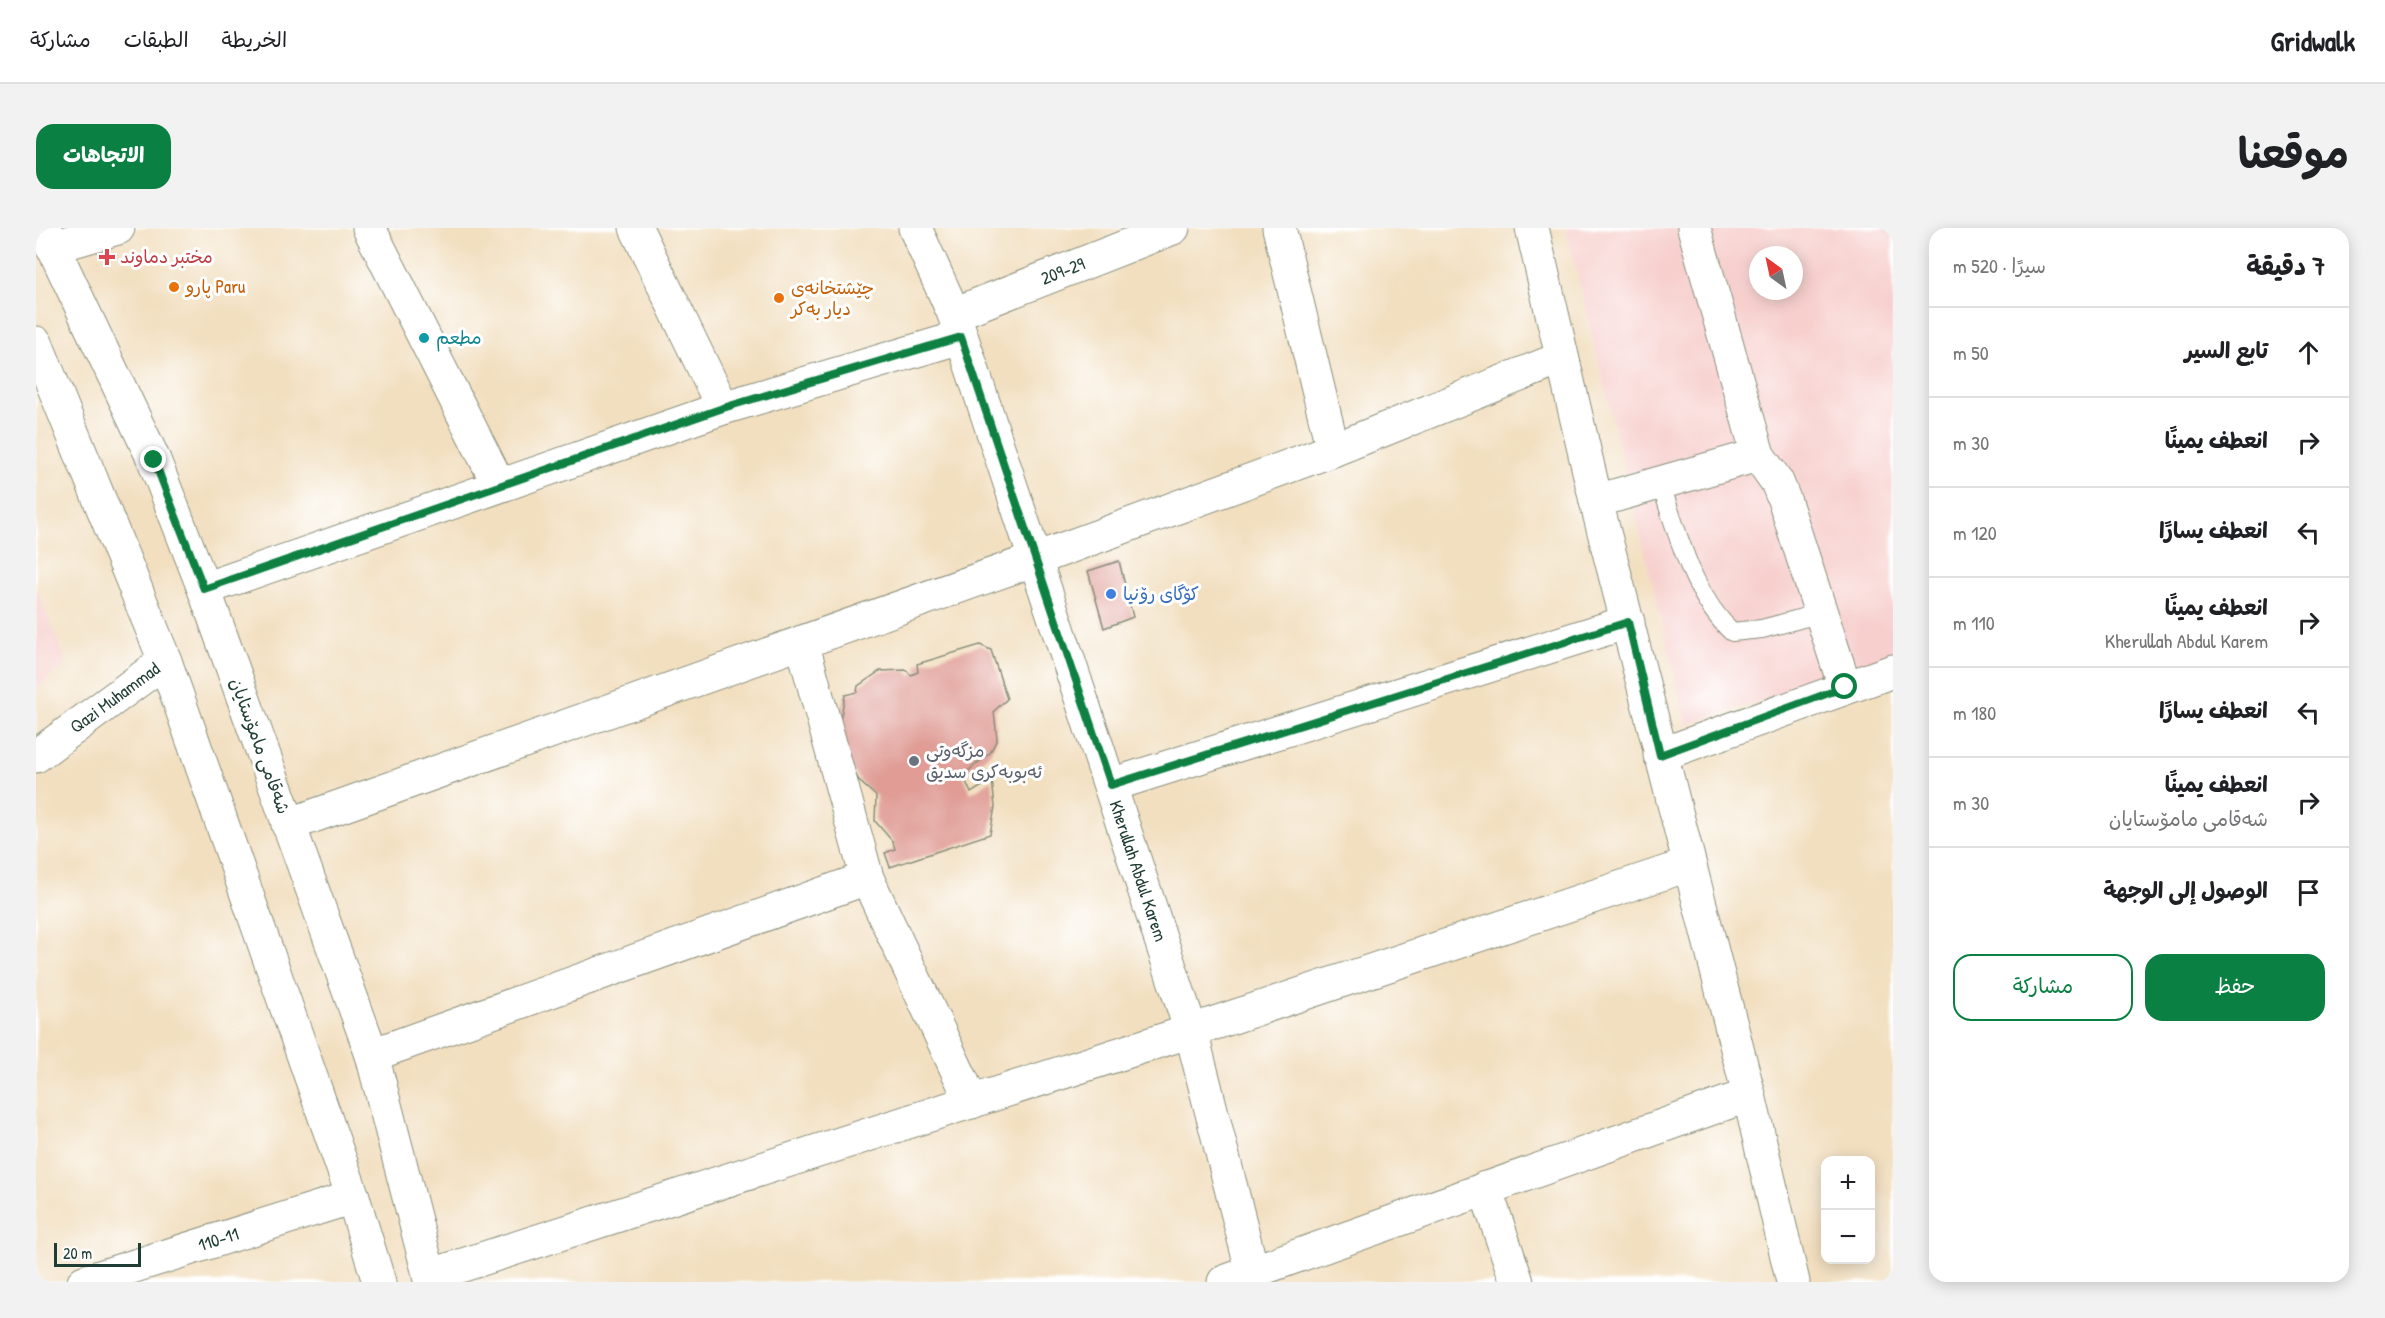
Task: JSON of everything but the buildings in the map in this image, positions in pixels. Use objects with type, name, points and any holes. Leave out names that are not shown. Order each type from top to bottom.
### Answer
[{"type":"street","points":[[48,238],[118,228]]},
{"type":"street","points":[[369,228],[499,485]]},
{"type":"street","points":[[636,228],[723,408]]},
{"type":"street","name":"Kherullah Abdul Karem","points":[[915,228],[957,326],[1191,1031],[1244,1279]]},
{"type":"street","name":"209-29","points":[[204,589],[957,326],[1173,228]]},
{"type":"street","points":[[1279,228],[1333,450]]},
{"type":"street","points":[[1532,228],[1596,501],[1749,1095],[1793,1282]]},
{"type":"street","points":[[1694,228],[1758,455],[1777,482],[1785,502],[1845,687]]},
{"type":"street","name":"شەقامی مامۆستایان","points":[[48,238],[154,460],[204,589],[372,1055],[430,1279]]},
{"type":"street","points":[[36,343],[165,661],[353,1197],[379,1282]]},
{"type":"street","points":[[288,825],[1036,559],[1333,450],[1562,358]]},
{"type":"street","points":[[1596,501],[1758,455]]},
{"type":"street","points":[[1111,785],[1628,622]]},
{"type":"street","points":[[802,642],[867,878],[972,1102]]},
{"type":"street","name":"Qazi Muhammad","points":[[36,756],[165,661]]},
{"type":"street","points":[[1660,755],[1893,671]]},
{"type":"street","points":[[430,1279],[1689,866]]},
{"type":"street","points":[[372,1055],[867,878]]},
{"type":"street","points":[[1244,1279],[1485,1188],[1749,1095]]},
{"type":"street","points":[[1485,1188],[1517,1282]]},
{"type":"street","name":"110-11","points":[[84,1282],[353,1197]]},
{"type":"lane","points":[[1660,483],[1698,589],[1716,617],[1732,632],[1762,629],[1821,613]]},
{"type":"shaded area","points":[[1566,228],[1893,228],[1893,658],[1687,725]]},
{"type":"shaded area","points":[[36,587],[67,663],[36,689]]},
{"type":"place","name":"مختبر دماوند","points":[[107,257]]},
{"type":"place","name":"پارو Paru","points":[[174,287]]},
{"type":"place","name":"چێشتخانەی دیار بەکر","points":[[779,298]]},
{"type":"place","name":"مطعم","points":[[424,338]]},
{"type":"place","name":"کۆگای رۆنیا","points":[[1111,594]]},
{"type":"place","name":"مزگەوتی ئەبوبەکری سدیق","points":[[914,761]]},
{"type":"route","points":[[154,460],[204,589],[723,408],[961,337],[1111,785],[1628,622],[1660,755],[1845,687]]}]
